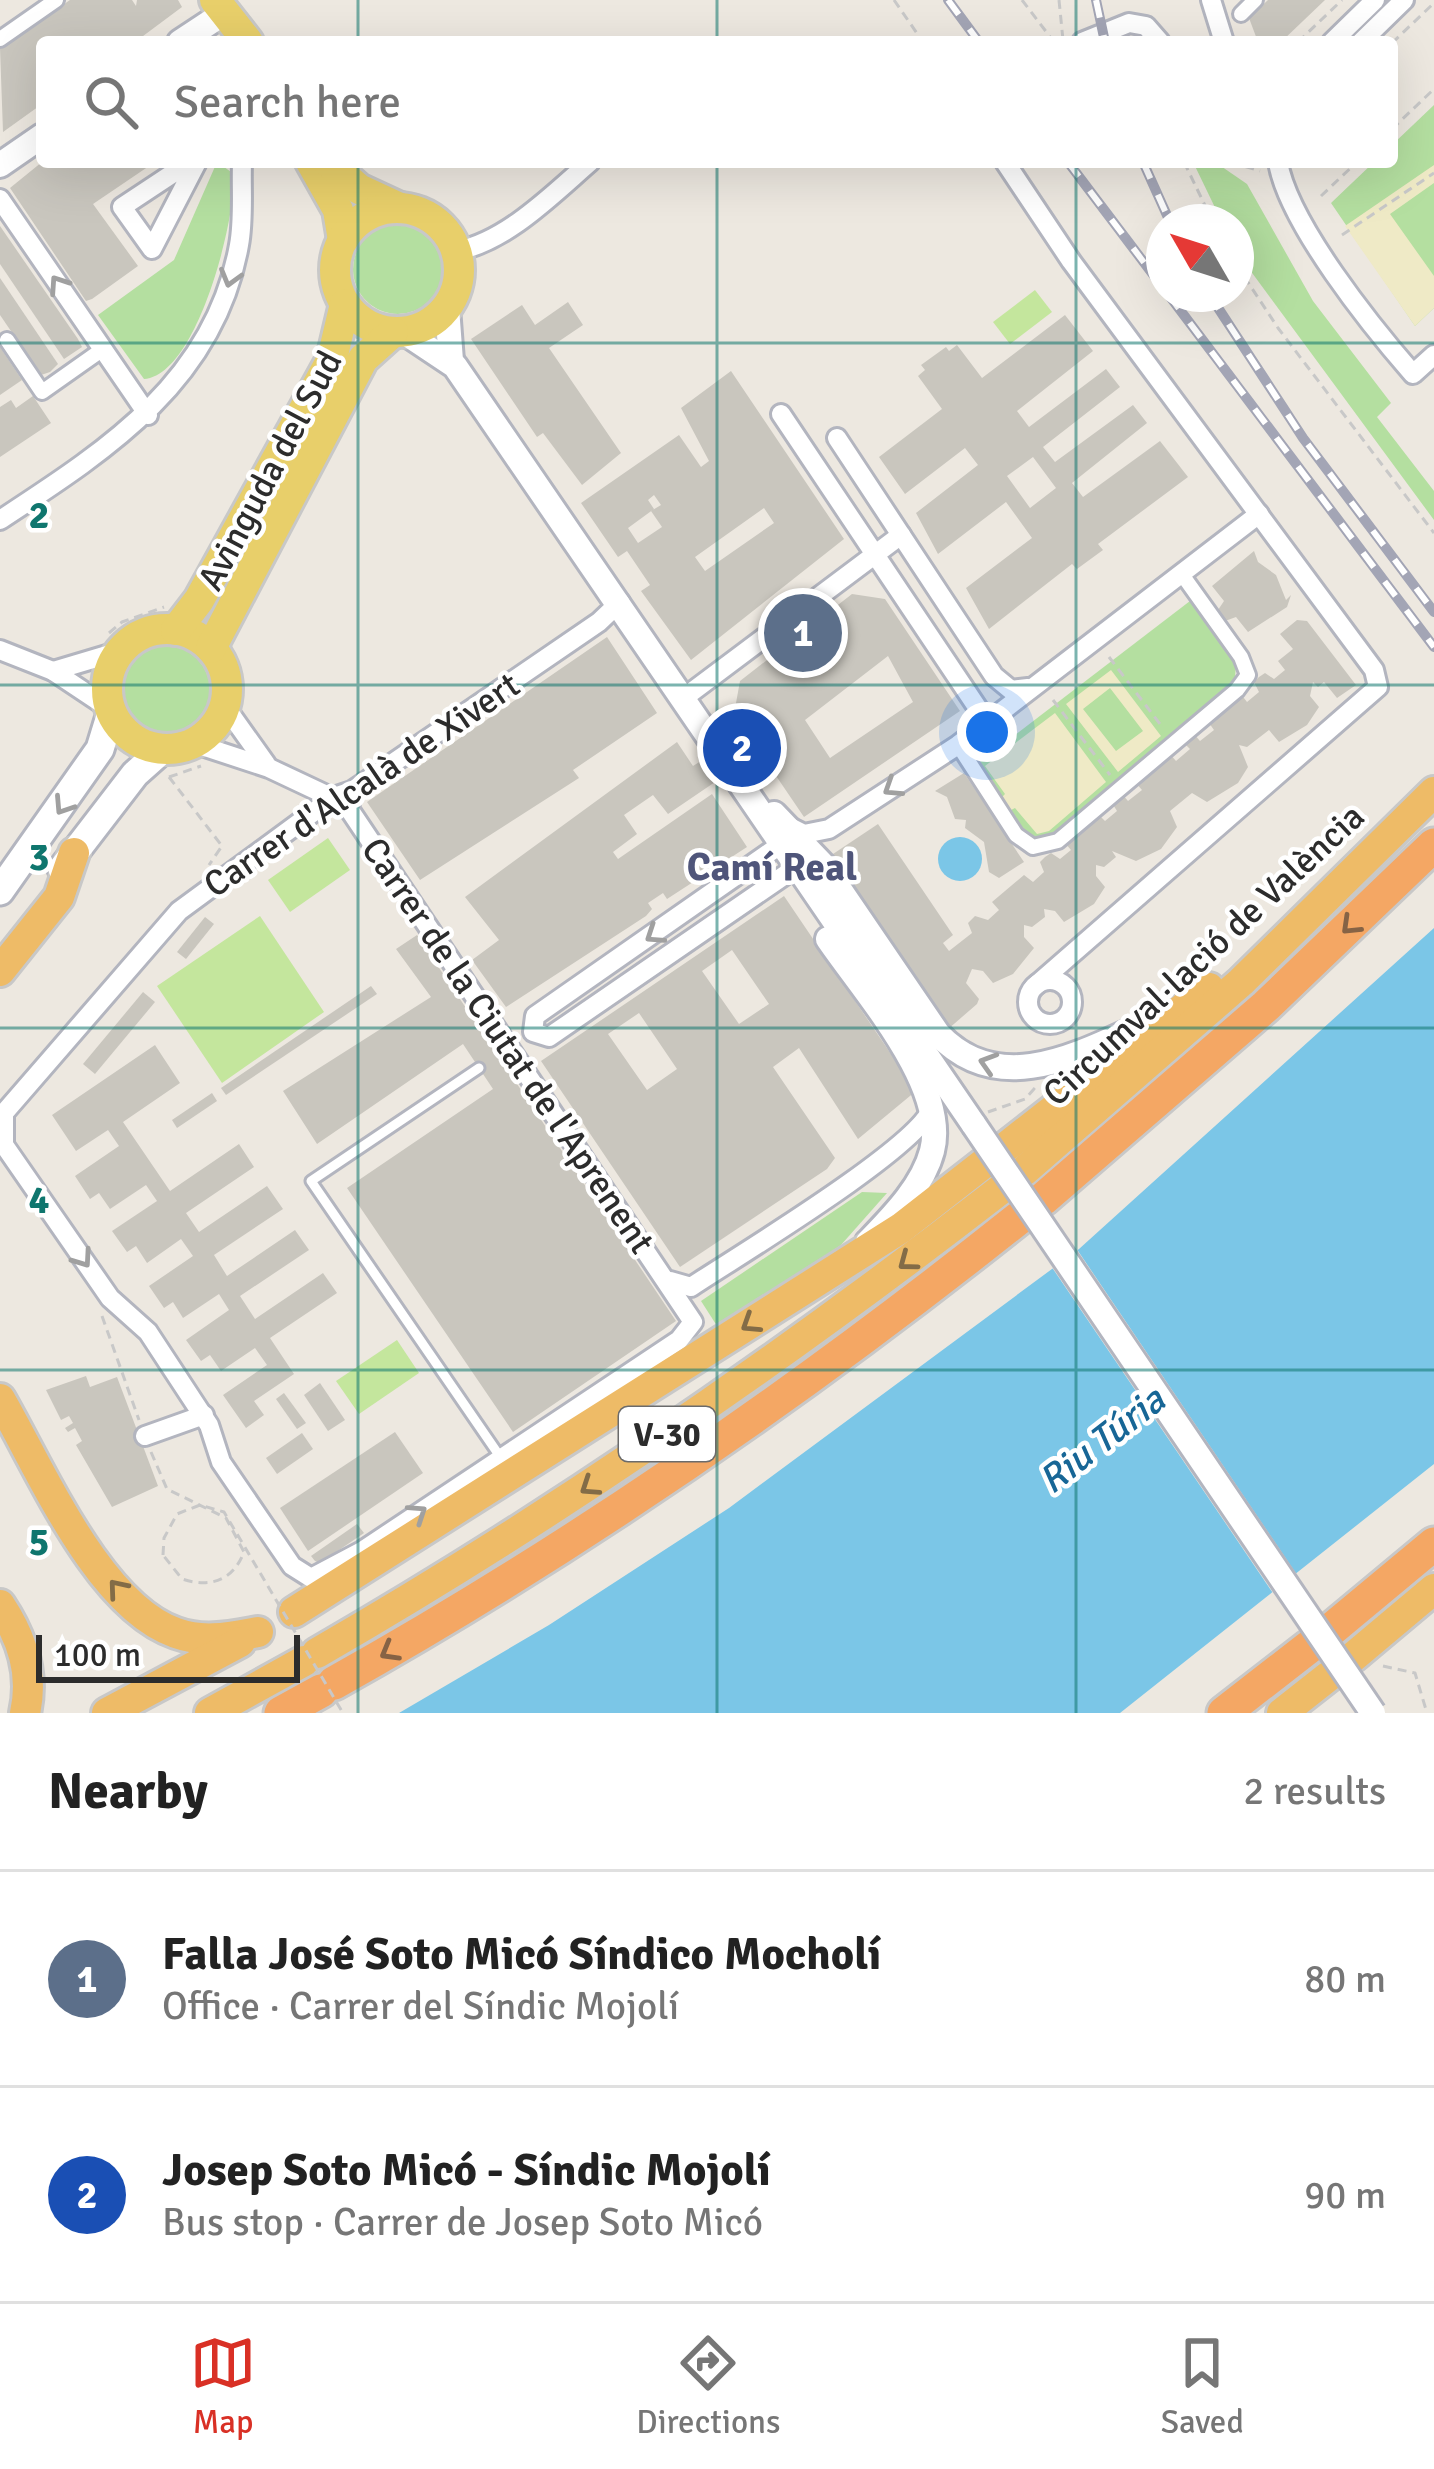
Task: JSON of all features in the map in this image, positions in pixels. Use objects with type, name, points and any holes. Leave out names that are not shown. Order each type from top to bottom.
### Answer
[{"type":"highway","name":"Circumval·lació de València","points":[[281,1713],[333,1696],[723,1438],[1208,1011],[1434,792]]},
{"type":"highway","name":"Circumval·lació de València","points":[[210,1713],[576,1496],[739,1385],[1013,1181],[1266,1006],[1434,845]]},
{"type":"highway","points":[[0,971],[59,897],[74,853]]},
{"type":"highway","points":[[107,1713],[277,1621],[849,1262],[1013,1181],[1177,1011],[1261,958]]},
{"type":"highway","points":[[0,1400],[90,1553],[127,1602],[157,1625],[195,1638],[277,1621]]},
{"type":"highway","points":[[1224,1713],[1434,1544]]},
{"type":"highway","points":[[1282,1713],[1353,1667],[1434,1589]]},
{"type":"highway","points":[[0,1605],[24,1654],[25,1713]]},
{"type":"main road","points":[[314,168],[338,210],[343,240],[335,272],[345,304],[371,326],[399,332],[428,324],[447,308],[459,280],[457,250],[430,217],[359,190],[335,168]]},
{"type":"main road","points":[[343,240],[367,216],[400,208]]},
{"type":"main road","name":"Avinguda del Sud","points":[[178,617],[332,359],[345,304]]},
{"type":"main road","name":"Avinguda del Sud","points":[[214,640],[363,359],[399,332]]},
{"type":"main road","points":[[0,891],[100,749],[111,711],[106,650],[178,617],[214,640],[230,714],[74,853],[0,947]]},
{"type":"main road","points":[[111,711],[135,740],[177,757]]},
{"type":"street","points":[[0,39],[56,0]]},
{"type":"street","points":[[1211,0],[1222,36]]},
{"type":"street","points":[[1241,14],[1255,0]]},
{"type":"street","points":[[1338,36],[1376,0]]},
{"type":"street","points":[[1366,36],[1404,0]]},
{"type":"street","points":[[1097,36],[1129,23],[1146,26],[1155,36]]},
{"type":"street","points":[[197,36],[230,24]]},
{"type":"street","points":[[0,165],[36,140]]},
{"type":"street","points":[[184,168],[122,207],[152,249],[190,168]]},
{"type":"street","points":[[0,520],[148,415],[177,382],[225,296],[240,243],[242,168]]},
{"type":"street","points":[[457,250],[475,247],[537,208],[583,168]]},
{"type":"street","points":[[1009,168],[1374,670],[1378,687],[1085,940],[1034,987],[1028,999],[1031,1013],[1048,1024],[1068,1015],[1069,966],[1085,940]]},
{"type":"street","points":[[1274,168],[1334,270],[1413,374],[1434,355]]},
{"type":"street","points":[[0,199],[148,415]]},
{"type":"street","points":[[447,308],[451,362]]},
{"type":"street","points":[[399,332],[451,362],[753,797],[823,865],[938,1034],[959,1053],[1005,1070],[1047,1065],[1177,1011]]},
{"type":"street","points":[[7,340],[42,392],[103,349]]},
{"type":"street","points":[[781,415],[986,722]]},
{"type":"street","points":[[837,438],[994,676],[1011,690],[1029,688]]},
{"type":"street","points":[[791,870],[549,1037],[514,1051],[510,1034],[787,835],[830,829],[958,746],[1259,514]]},
{"type":"street","points":[[685,697],[901,536]]},
{"type":"street","points":[[958,746],[1016,835],[1033,847],[1050,846],[1248,675],[1241,657],[1181,573]]},
{"type":"street","name":"Carrer d'Alcalà de Xivert","points":[[204,1415],[148,1332],[110,1298],[4,1145],[4,1113],[179,910],[599,622],[620,602]]},
{"type":"street","points":[[0,650],[53,671],[111,711]]},
{"type":"street","points":[[53,671],[106,650]]},
{"type":"street","points":[[230,714],[269,768]]},
{"type":"street","points":[[177,757],[269,768],[345,799]]},
{"type":"street","name":"Carrer de la Ciutat de l'Aprenent","points":[[345,799],[690,1312],[690,1331],[501,1458]]},
{"type":"street","points":[[787,835],[791,870],[910,1061],[932,1107],[935,1134],[926,1169],[849,1262]]},
{"type":"street","points":[[791,870],[980,1122],[1372,1713]]},
{"type":"street","points":[[1034,987],[1053,980],[1071,993]]},
{"type":"street","points":[[535,1016],[532,1033],[549,1037]]},
{"type":"street","points":[[670,1281],[691,1287],[851,1180],[921,1126],[932,1107]]},
{"type":"street","points":[[145,1436],[204,1415],[221,1462],[304,1577],[320,1576],[501,1458]]},
{"type":"lane","points":[[478,1068],[310,1181],[501,1458]]},
{"type":"path","points":[[894,0],[918,36]]},
{"type":"path","points":[[1022,0],[1049,36]]},
{"type":"path","points":[[1059,0],[1063,36]]},
{"type":"path","points":[[1304,36],[1342,0]]},
{"type":"path","points":[[1398,37],[1434,3]]},
{"type":"path","points":[[1398,123],[1434,89]]},
{"type":"path","points":[[1187,168],[1204,204]]},
{"type":"path","points":[[1321,196],[1351,168]]},
{"type":"path","points":[[1342,235],[1434,173]]},
{"type":"path","points":[[1254,291],[1434,533]]},
{"type":"path","points":[[106,650],[113,635],[135,620],[164,611],[178,617]]},
{"type":"path","points":[[106,650],[122,622],[178,617]]},
{"type":"path","points":[[214,640],[231,642],[241,681],[230,714]]},
{"type":"path","points":[[1109,657],[1174,742]]},
{"type":"path","points":[[1053,700],[1120,788]]},
{"type":"path","points":[[177,757],[222,846]]},
{"type":"path","points":[[980,1122],[1034,1089],[1018,1086]]},
{"type":"path","points":[[163,1483],[226,1517],[244,1552],[230,1575],[212,1585],[182,1580],[164,1555],[164,1538],[177,1514],[200,1504],[224,1512],[333,1696]]},
{"type":"path","points":[[1353,1667],[1412,1670],[1422,1682],[1427,1713]]},
{"type":"green space","points":[[1434,105],[1434,308],[1415,326],[1331,203],[1368,168],[1398,168],[1398,139]]},
{"type":"green space","points":[[214,168],[226,168],[234,174],[233,196],[210,292],[181,352],[163,371],[144,379],[98,315],[174,260]]},
{"type":"green space","points":[[1196,168],[1224,168],[1247,184],[1313,301],[1391,403],[1377,417],[1434,491],[1434,520],[1254,276],[1254,204],[1213,204]]},
{"type":"green space","points":[[398,224],[430,237],[443,269],[430,301],[398,314],[366,301],[353,269],[366,237]]},
{"type":"green space","points":[[1035,290],[1052,312],[1010,344],[993,322]]},
{"type":"green space","points":[[1190,601],[1236,663],[1235,679],[1053,836],[1028,837],[977,764]]},
{"type":"green space","points":[[166,646],[197,659],[210,690],[197,721],[166,734],[135,721],[122,690],[135,659]]},
{"type":"green space","points":[[328,838],[350,870],[290,912],[268,880]]},
{"type":"green space","points":[[260,916],[324,1012],[222,1083],[157,986]]},
{"type":"green space","points":[[862,1192],[887,1193],[841,1245],[719,1329],[701,1301]]},
{"type":"green space","points":[[397,1340],[419,1373],[359,1414],[336,1381]]},
{"type":"sand","points":[[1434,165],[1434,183],[1390,214],[1434,276],[1434,308],[1415,326],[1345,226]]},
{"type":"sand","points":[[1111,670],[1161,736],[1118,772],[1066,704]],"holes":[[[1110,688],[1143,731],[1116,751],[1083,709]]]},
{"type":"sand","points":[[1055,713],[1106,782],[1049,831],[1037,834],[1015,808],[1009,811],[1000,799],[1005,794],[985,766]]},
{"type":"water","points":[[960,837],[975,844],[982,859],[975,874],[960,881],[945,874],[938,859],[945,844]]},
{"type":"water","name":"Riu Túria","points":[[1434,928],[1434,1464],[1120,1713],[399,1713],[549,1625],[729,1508],[1079,1249]]},
{"type":"pier","points":[[1074,1245],[1301,1581],[1277,1599],[1049,1263]]},
{"type":"building","points":[[70,0],[132,0],[136,6],[137,0],[178,0],[182,7],[143,36],[36,36],[36,108],[3,132],[0,48]]},
{"type":"building","points":[[1268,0],[1325,0],[1287,36],[1256,36],[1249,18]]},
{"type":"building","points":[[36,167],[146,168],[93,204],[138,266],[86,301],[10,188]]},
{"type":"building","points":[[0,226],[82,347],[64,359],[0,264]]},
{"type":"building","points":[[0,278],[58,364],[50,372],[41,375],[0,315]]},
{"type":"building","points":[[568,302],[583,325],[549,348],[621,453],[582,485],[543,433],[537,437],[471,339],[522,305],[535,325]]},
{"type":"building","points":[[1065,315],[1093,351],[1017,411],[1029,427],[1106,369],[1120,387],[1043,447],[1055,462],[1133,405],[1147,423],[1072,483],[1083,497],[1160,441],[1188,477],[1098,544],[1103,550],[1077,569],[1072,564],[989,629],[966,588],[1032,538],[1006,502],[938,554],[916,513],[978,465],[965,448],[905,494],[879,457],[942,409],[918,376],[925,370],[921,365],[957,345],[982,378]],"holes":[[[1033,457],[1056,488],[1030,508],[1007,476]]]},
{"type":"building","points":[[0,347],[22,380],[0,395]]},
{"type":"building","points":[[731,371],[844,539],[691,660],[641,591],[650,585],[627,551],[618,557],[581,503],[679,435],[701,467],[709,461],[681,408]],"holes":[[[654,495],[661,505],[654,509],[648,500]],[[764,508],[774,523],[705,571],[695,557]],[[651,511],[662,527],[638,543],[628,528]]]},
{"type":"building","points":[[33,396],[51,423],[0,457],[0,407],[11,400],[16,408]]},
{"type":"building","points":[[1254,551],[1258,562],[1276,575],[1286,600],[1291,595],[1287,607],[1248,632],[1236,617],[1225,621],[1221,616],[1218,610],[1224,601],[1212,586]]},
{"type":"building","points":[[852,594],[885,599],[960,711],[804,817],[734,714],[740,681]],"holes":[[[888,656],[913,702],[830,758],[805,720]]]},
{"type":"building","points":[[1297,620],[1307,621],[1356,685],[1337,698],[1324,682],[1318,687],[1313,682],[1310,696],[1319,707],[1307,725],[1279,742],[1269,730],[1247,747],[1239,745],[1248,767],[1238,783],[1207,802],[1192,793],[1170,811],[1177,827],[1161,849],[1136,861],[1112,851],[1116,857],[1104,867],[1096,865],[1096,876],[1105,887],[1094,904],[1064,922],[1055,911],[1044,909],[1045,917],[1032,927],[1024,925],[1024,937],[1034,948],[1013,974],[993,983],[983,971],[972,969],[966,983],[979,999],[977,1004],[947,1030],[830,856],[878,824],[953,935],[943,943],[949,951],[972,933],[968,923],[975,916],[988,920],[999,910],[992,902],[1024,875],[1033,882],[1044,872],[1040,862],[1045,857],[1051,853],[1060,859],[1071,850],[1065,843],[1099,815],[1105,821],[1117,811],[1112,803],[1122,794],[1128,801],[1142,790],[1135,782],[1154,765],[1169,753],[1176,761],[1190,749],[1183,742],[1193,733],[1200,741],[1214,730],[1209,723],[1234,698],[1240,693],[1247,702],[1259,692],[1254,682],[1259,677],[1265,673],[1274,679],[1285,670],[1278,661],[1293,649],[1280,634]]},
{"type":"building","points":[[607,637],[657,713],[573,770],[579,778],[420,880],[367,802]]},
{"type":"building","points":[[677,742],[693,766],[704,759],[718,780],[668,814],[653,795],[624,815],[637,834],[613,852],[618,859],[712,794],[747,847],[667,899],[663,893],[648,903],[652,909],[646,916],[506,1007],[472,960],[499,940],[465,897]]},
{"type":"building","points":[[964,773],[1024,862],[999,878],[989,872],[984,842],[965,828],[966,820],[955,819],[947,797],[935,791]]},
{"type":"building","points":[[784,896],[916,1091],[858,1139],[799,1048],[773,1067],[835,1158],[827,1169],[680,1267],[541,1061]],"holes":[[[732,950],[769,1004],[739,1024],[702,971]],[[639,1013],[677,1069],[647,1090],[608,1034]]]},
{"type":"building","points":[[205,917],[214,924],[186,959],[177,952]]},
{"type":"building","points":[[417,935],[676,1321],[513,1432],[347,1188],[493,1089],[463,1044],[317,1144],[283,1091],[431,997],[396,949]]},
{"type":"building","points":[[371,986],[377,994],[226,1095],[221,1088]]},
{"type":"building","points":[[143,992],[155,1002],[95,1074],[83,1064]]},
{"type":"building","points":[[155,1045],[180,1083],[123,1122],[170,1191],[239,1144],[254,1167],[186,1213],[199,1232],[267,1186],[283,1209],[214,1255],[227,1276],[295,1230],[309,1250],[240,1296],[255,1319],[323,1273],[337,1293],[270,1338],[294,1374],[254,1401],[264,1415],[246,1428],[223,1395],[267,1365],[255,1348],[221,1371],[210,1355],[201,1361],[186,1340],[229,1310],[219,1294],[183,1318],[173,1302],[164,1308],[149,1286],[193,1256],[181,1239],[147,1263],[136,1246],[127,1252],[112,1231],[157,1201],[146,1185],[110,1209],[99,1193],[90,1199],[75,1176],[119,1146],[108,1130],[76,1151],[52,1115]]},
{"type":"building","points":[[212,1093],[217,1101],[177,1128],[172,1120]]},
{"type":"building","points":[[86,1376],[90,1387],[117,1377],[158,1486],[112,1507],[76,1445],[82,1441],[75,1428],[68,1432],[65,1428],[73,1423],[69,1416],[61,1420],[46,1390]]},
{"type":"building","points":[[320,1383],[345,1420],[328,1431],[304,1395]]},
{"type":"building","points":[[284,1393],[306,1423],[297,1429],[276,1399]]},
{"type":"building","points":[[395,1432],[423,1473],[308,1551],[280,1508]]},
{"type":"building","points":[[302,1433],[313,1449],[277,1474],[266,1458]]},
{"type":"building","points":[[357,1524],[364,1533],[320,1563],[311,1556]]},
{"type":"railway","points":[[948,0],[975,36]]},
{"type":"railway","points":[[1096,0],[1104,36]]},
{"type":"railway","points":[[1073,168],[1146,265]]},
{"type":"railway","points":[[1146,168],[1162,204]]},
{"type":"railway","points":[[1182,312],[1434,647]]},
{"type":"railway","points":[[1221,312],[1303,438],[1434,612]]},
{"type":"place","name":"Falla José Soto Micó Síndico Mocholí","points":[[803,633]]},
{"type":"place","name":"Josep Soto Micó - Síndic Mojolí","points":[[742,748]]},
{"type":"district","name":"Camí Real","points":[[772,866]]}]
